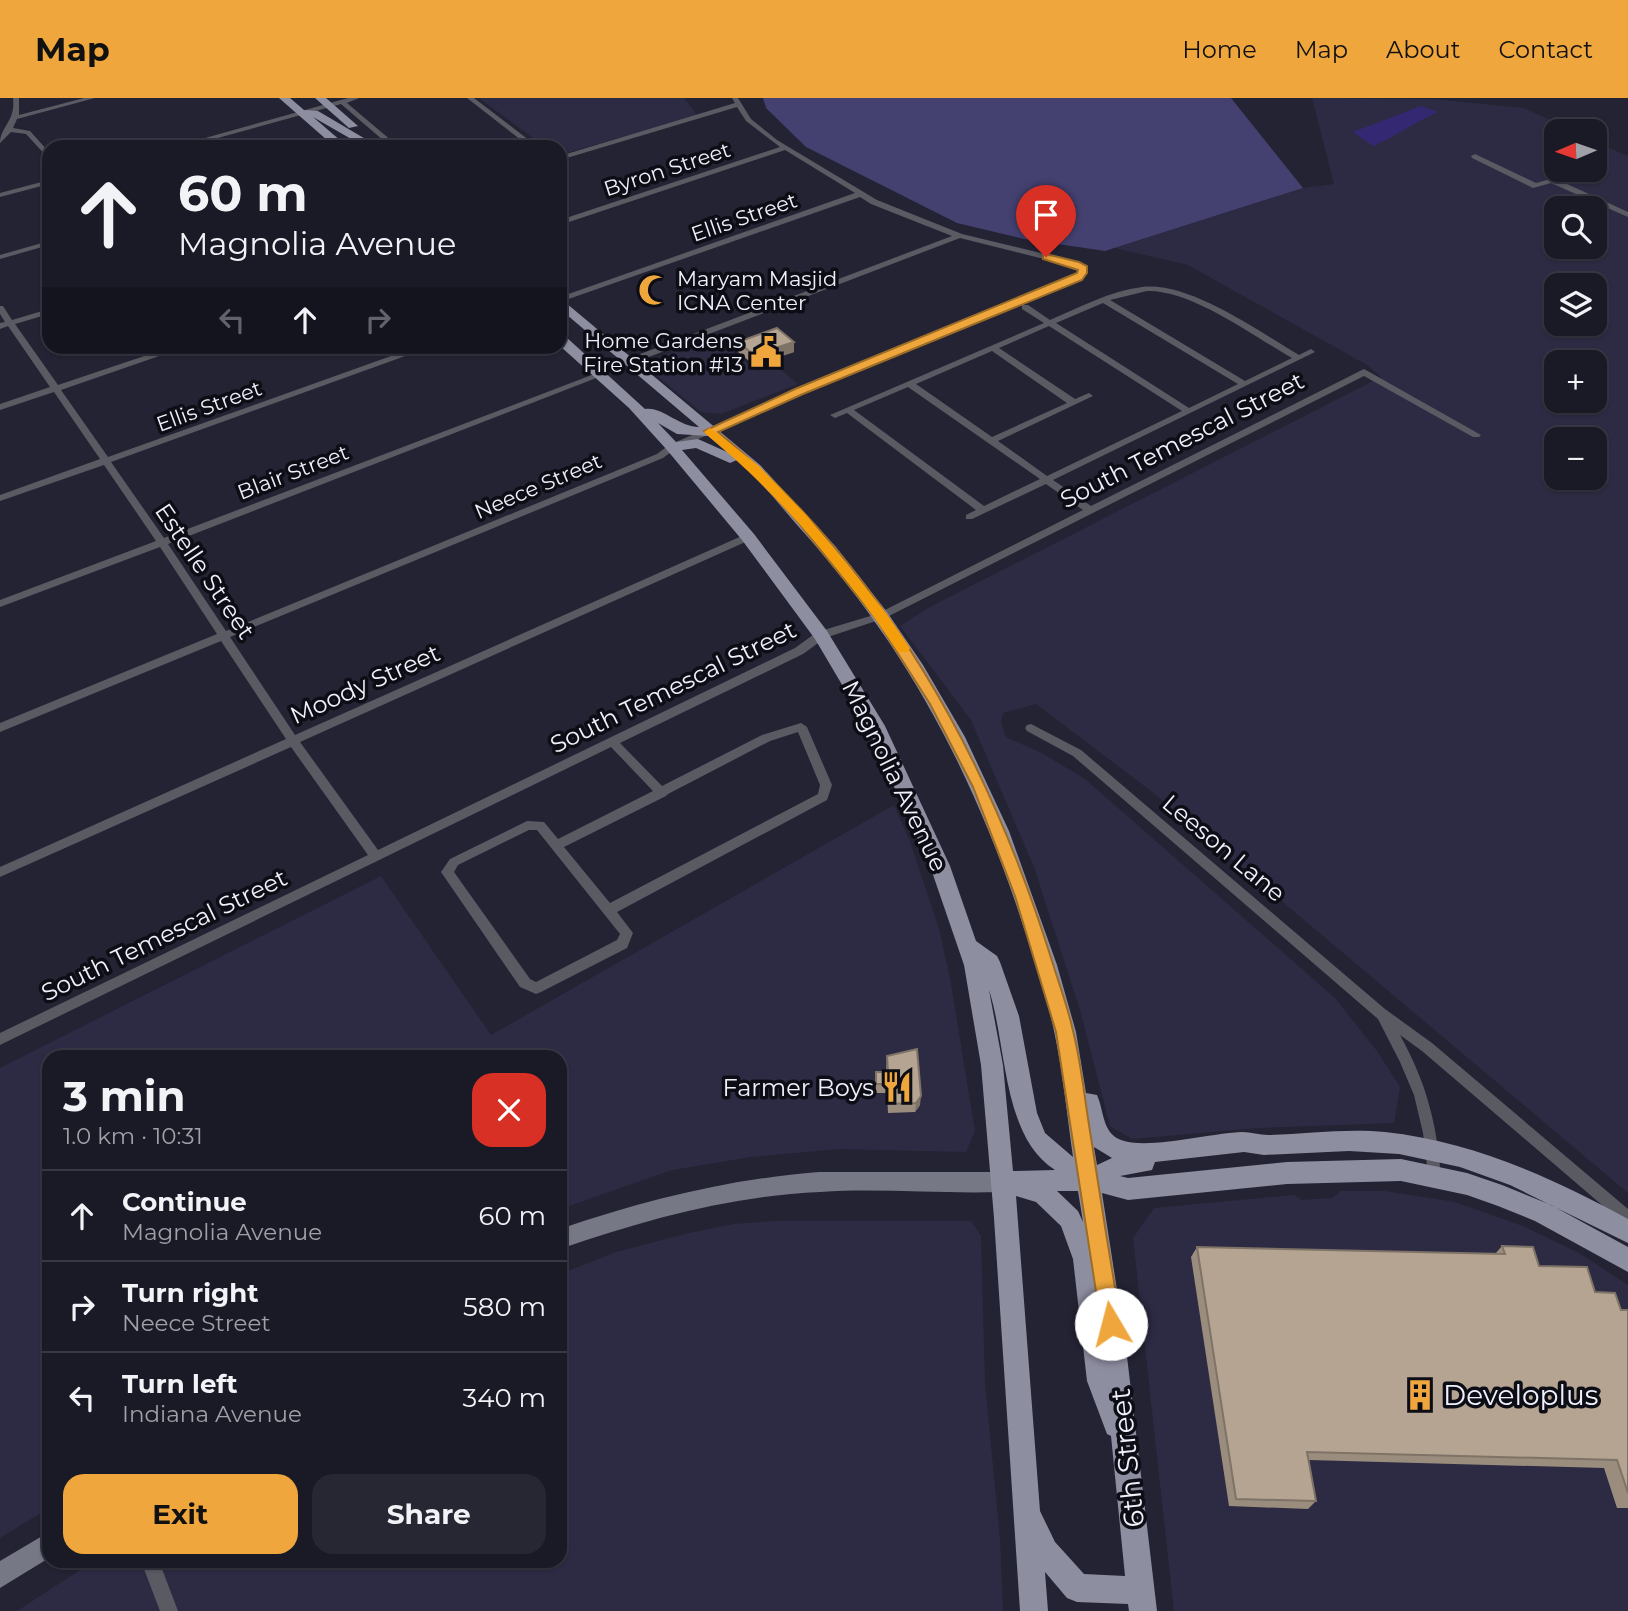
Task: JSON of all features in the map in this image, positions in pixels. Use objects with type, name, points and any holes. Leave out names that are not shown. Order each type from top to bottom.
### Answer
[{"type":"main road","points":[[284,98],[334,140]]},
{"type":"main road","points":[[302,98],[313,105],[325,102],[370,140]]},
{"type":"main road","points":[[301,113],[314,113],[361,140]]},
{"type":"main road","points":[[567,307],[755,468],[774,488],[830,551],[881,616],[950,726],[1000,831],[1047,965],[1065,1032],[1090,1180]]},
{"type":"main road","name":"Magnolia Avenue","points":[[567,345],[613,386],[673,447],[748,537],[821,635],[886,747],[940,866],[974,965],[992,1065],[1001,1182]]},
{"type":"main road","points":[[613,386],[667,424],[688,433],[710,431]]},
{"type":"main road","points":[[673,447],[693,443],[708,447],[774,488]]},
{"type":"main road","points":[[966,945],[990,962],[1007,1016],[1026,1113],[1037,1140],[1055,1158],[1090,1180]]},
{"type":"main road","points":[[1065,1032],[1083,1076],[1095,1128],[1101,1140],[1110,1147],[1137,1153],[1244,1142],[1264,1145],[1386,1143],[1467,1158],[1550,1188],[1628,1232]]},
{"type":"main road","points":[[1090,1180],[1120,1165],[1252,1155],[1264,1145]]},
{"type":"main road","points":[[567,1236],[616,1219],[688,1200],[758,1188],[819,1182],[1090,1180],[1128,1189],[1322,1170],[1401,1170],[1478,1188],[1543,1213],[1628,1260]]},
{"type":"main road","name":"6th Street","points":[[1090,1180],[1127,1458],[1142,1601]]},
{"type":"main road","points":[[1001,1182],[1043,1193],[1070,1219],[1085,1259],[1100,1381],[1127,1458]]},
{"type":"main road","points":[[1001,1182],[1006,1218],[1034,1611]]},
{"type":"main road","points":[[1025,1500],[1045,1551],[1077,1588],[1142,1601]]},
{"type":"main road","points":[[0,1576],[42,1549]]},
{"type":"street","points":[[0,141],[15,118],[18,106],[16,98]]},
{"type":"street","points":[[15,118],[92,98]]},
{"type":"street","points":[[203,140],[301,113],[325,102],[342,102],[356,98]]},
{"type":"street","points":[[470,98],[525,140]]},
{"type":"street","points":[[567,156],[736,101],[748,120],[785,148],[860,194],[959,236]]},
{"type":"street","points":[[342,102],[387,140]]},
{"type":"street","points":[[9,130],[28,132],[42,149]]},
{"type":"street","name":"Byron Street","points":[[567,221],[785,148]]},
{"type":"street","points":[[1475,156],[1536,186],[1552,180],[1628,215]]},
{"type":"street","points":[[0,195],[42,185]]},
{"type":"street","name":"Ellis Street","points":[[567,299],[860,194]]},
{"type":"street","points":[[630,361],[959,236]]},
{"type":"street","name":"Neece Street","points":[[0,728],[660,456],[673,447],[799,391],[1078,278],[1083,269],[1075,264],[959,236]]},
{"type":"street","points":[[0,257],[42,245]]},
{"type":"street","points":[[835,415],[1104,300],[1141,289],[1162,289],[1185,295],[1298,358]]},
{"type":"street","points":[[1104,300],[1244,384]]},
{"type":"street","points":[[1025,307],[1188,411]]},
{"type":"street","name":"Estelle Street","points":[[0,309],[5,324],[56,389],[162,542],[292,740],[375,856]]},
{"type":"street","points":[[5,324],[42,313]]},
{"type":"street","points":[[993,348],[1074,403]]},
{"type":"street","points":[[970,517],[1311,352]]},
{"type":"street","points":[[0,407],[160,354]]},
{"type":"street","name":"Ellis Street","points":[[0,498],[407,354]]},
{"type":"street","name":"South Temescal Street","points":[[0,1039],[808,647],[821,635],[881,616],[1364,372],[1476,435]]},
{"type":"street","name":"Blair Street","points":[[0,604],[600,375]]},
{"type":"street","points":[[909,383],[1090,510]]},
{"type":"street","points":[[992,441],[1088,397]]},
{"type":"street","points":[[848,410],[983,510]]},
{"type":"street","name":"Moody Street","points":[[0,872],[748,537]]},
{"type":"street","points":[[556,845],[766,738],[801,727],[826,785],[823,797],[609,910]]},
{"type":"street","name":"Leeson Lane","points":[[1031,728],[1077,753],[1380,1013],[1427,1047],[1628,1218]]},
{"type":"street","points":[[612,741],[662,793]]},
{"type":"street","points":[[540,825],[556,845],[627,933],[622,944],[536,988],[525,983],[447,872],[454,862],[527,826],[540,825]]},
{"type":"street","name":"Leeson Lane","points":[[1380,1013],[1415,1076],[1426,1104],[1434,1177]]},
{"type":"street","points":[[153,1568],[169,1611]]},
{"type":"shaded area","points":[[479,98],[684,98],[697,115],[567,153],[567,140],[536,140]]},
{"type":"shaded area","points":[[763,98],[1231,98],[1303,188],[1105,251],[1024,239],[957,223],[806,147],[766,108]]},
{"type":"shaded area","points":[[1312,98],[1433,99],[1524,108],[1548,119],[1544,119],[1544,182],[1607,182],[1607,147],[1628,156],[1628,1193],[1151,791],[1036,704],[1003,713],[1001,723],[1006,737],[1042,753],[1085,779],[1335,998],[1377,1051],[1400,1087],[1394,1123],[1258,1128],[1132,1139],[1110,1126],[1080,1010],[1034,867],[971,720],[900,626],[928,608],[1381,377],[1367,365],[1188,265],[1115,248],[1303,188],[1334,184]]},
{"type":"shaded area","points":[[1421,106],[1438,112],[1373,146],[1353,132]]},
{"type":"shaded area","points":[[714,337],[757,371],[774,364],[798,384],[721,414],[701,412],[651,371],[657,358]]},
{"type":"shaded area","points":[[894,805],[909,839],[939,929],[950,978],[975,1131],[966,1152],[838,1149],[751,1157],[672,1170],[567,1207],[567,1050],[42,1050],[42,1512],[0,1538],[0,1068],[381,876],[491,1035]]},
{"type":"shaded area","points":[[1341,1191],[1385,1191],[1455,1202],[1523,1226],[1579,1253],[1628,1285],[1628,1611],[1174,1611],[1133,1238],[1154,1208],[1294,1195],[1302,1200],[1332,1198]]},
{"type":"shaded area","points":[[777,1221],[971,1221],[981,1236],[985,1384],[1000,1538],[1003,1611],[17,1611],[83,1568],[567,1568],[567,1271],[616,1252],[734,1224]]},
{"type":"building","points":[[777,328],[794,342],[754,355],[738,342]]},
{"type":"building","name":"Farmer Boys","points":[[917,1049],[921,1096],[916,1103],[889,1104],[888,1084],[876,1084],[876,1072],[888,1072],[887,1056]]},
{"type":"building","name":"Developlus","points":[[1502,1246],[1533,1247],[1539,1266],[1587,1267],[1595,1292],[1615,1293],[1621,1310],[1628,1310],[1628,1493],[1617,1460],[1307,1452],[1316,1501],[1236,1499],[1197,1247],[1505,1254]]},
{"type":"slow traffic","points":[[710,432],[755,468],[803,519],[881,616],[903,648]]},
{"type":"place","name":"Maryam Masjid ICNA Center","points":[[654,290]]},
{"type":"place","name":"Home Gardens Fire Station #13","points":[[766,352]]},
{"type":"place","name":"Farmer Boys","points":[[897,1087]]},
{"type":"place","name":"Developlus","points":[[1420,1395]]},
{"type":"route","points":[[1046,257],[1075,264],[1083,269],[1082,273],[1078,278],[799,391],[710,431],[755,468],[803,519],[881,616],[917,669],[956,737],[1000,831],[1047,965],[1065,1032],[1111,1324]]}]
